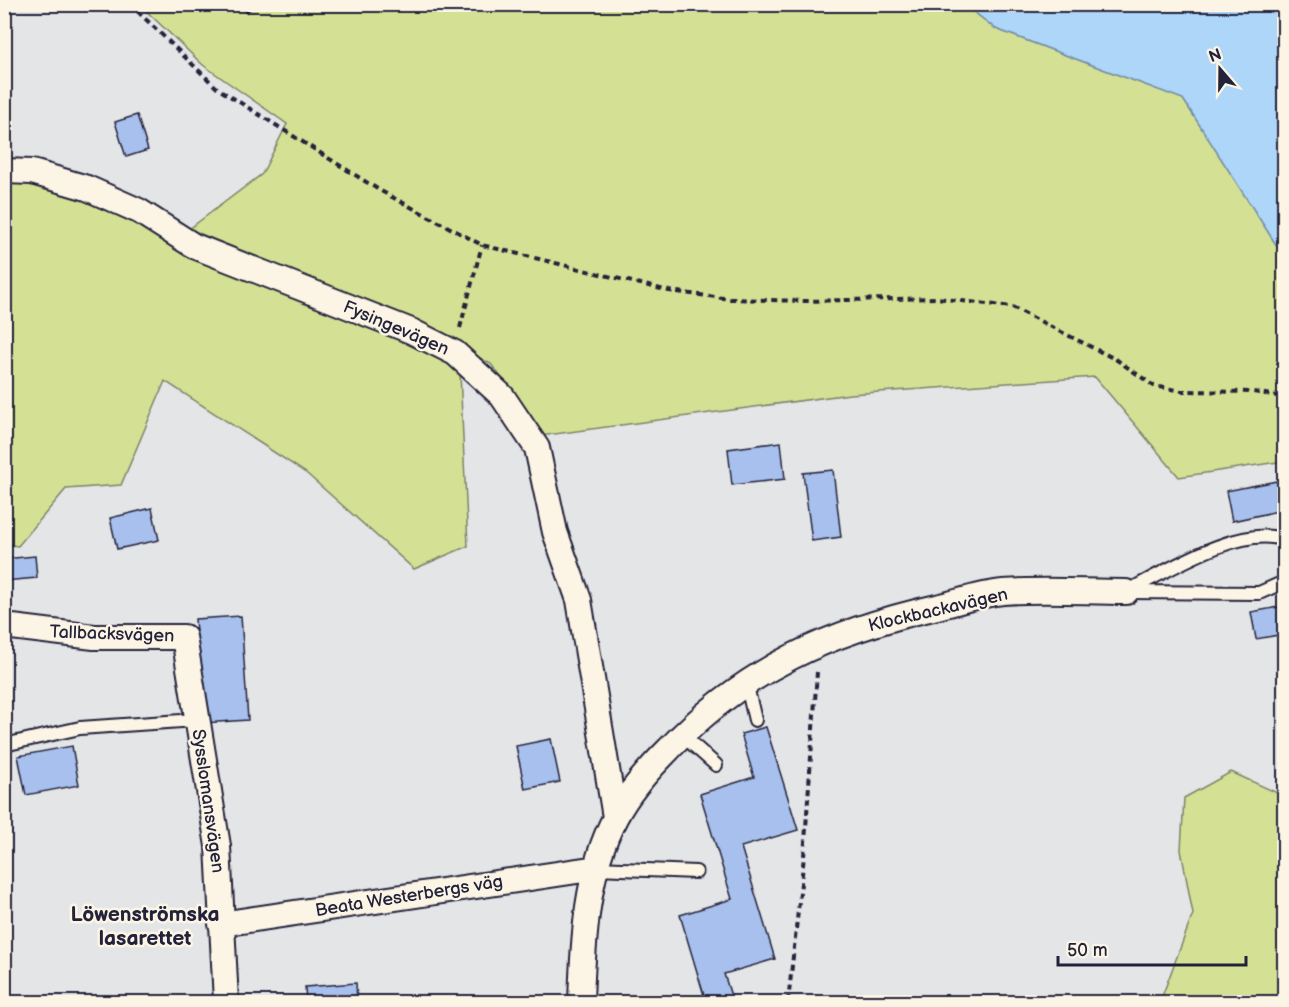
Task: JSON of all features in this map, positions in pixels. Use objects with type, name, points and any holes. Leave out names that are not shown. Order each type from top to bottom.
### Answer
[{"type":"street","name":"Fysingevägen","points":[[4,171],[32,172],[87,188],[139,211],[194,246],[411,331],[455,353],[502,396],[537,448],[555,532],[579,600],[615,817]]},
{"type":"street","name":"Klockbackavägen","points":[[581,1002],[583,951],[597,868],[615,817],[647,772],[712,706],[746,682],[819,644],[891,618],[1002,592],[1126,592]]},
{"type":"street","name":"Tallbacksvägen","points":[[4,626],[94,637],[184,637]]},
{"type":"street","name":"Sysslomansvägen","points":[[184,637],[218,846],[226,1002]]},
{"type":"street","name":"Beata Westerbergs väg","points":[[221,924],[597,868]]},
{"type":"lane","points":[[1126,592],[1209,550],[1254,536],[1284,540]]},
{"type":"lane","points":[[1126,592],[1259,593],[1284,582]]},
{"type":"lane","points":[[746,682],[755,720]]},
{"type":"lane","points":[[4,745],[80,728],[196,720]]},
{"type":"lane","points":[[682,735],[716,765]]},
{"type":"lane","points":[[597,868],[696,872]]},
{"type":"path","points":[[130,4],[217,88],[380,190],[482,245],[659,289],[721,297],[804,301],[937,298],[1012,307],[1117,360],[1154,386],[1182,391],[1253,392],[1284,397]]},
{"type":"path","points":[[245,12],[254,4]]},
{"type":"path","points":[[455,353],[464,306],[482,245]]},
{"type":"path","points":[[788,1002],[804,856],[819,644]]},
{"type":"green space","points":[[140,5],[965,5],[996,29],[1183,99],[1284,257],[1284,461],[1179,477],[1095,377],[850,394],[540,436],[514,394],[491,364],[416,323],[189,229],[262,174],[287,124],[203,65]]},
{"type":"green space","points":[[4,181],[39,183],[89,197],[412,337],[460,373],[468,546],[414,569],[306,473],[165,381],[121,485],[66,489],[18,546],[5,544]]},
{"type":"green space","points":[[1231,772],[1284,796],[1284,1002],[1160,1002],[1193,914],[1181,850],[1184,798]]},
{"type":"water","points":[[965,5],[1284,5],[1284,257],[1183,99],[996,29]]},
{"type":"building","points":[[137,115],[148,150],[126,157],[115,122]]},
{"type":"building","points":[[781,442],[785,479],[732,485],[728,449]]},
{"type":"building","points":[[833,470],[841,537],[812,541],[803,473]]},
{"type":"building","points":[[1277,481],[1283,510],[1232,521],[1226,491]]},
{"type":"building","points":[[152,508],[159,540],[117,549],[110,518]]},
{"type":"building","points":[[35,556],[37,578],[4,581],[4,559]]},
{"type":"building","points":[[1284,606],[1284,634],[1256,639],[1251,612]]},
{"type":"building","points":[[241,616],[248,720],[203,723],[195,619]]},
{"type":"building","points":[[766,727],[798,830],[741,847],[775,959],[724,974],[733,1002],[706,1002],[680,915],[732,899],[700,794],[754,777],[741,734]]},
{"type":"building","points":[[551,739],[560,782],[525,789],[516,746]]},
{"type":"building","points":[[72,746],[79,785],[26,795],[18,756]]},
{"type":"building","points":[[356,983],[357,1002],[306,1002],[305,987]]},
{"type":"district","name":"Löwenströmska lasarettet","points":[[145,926]]}]
